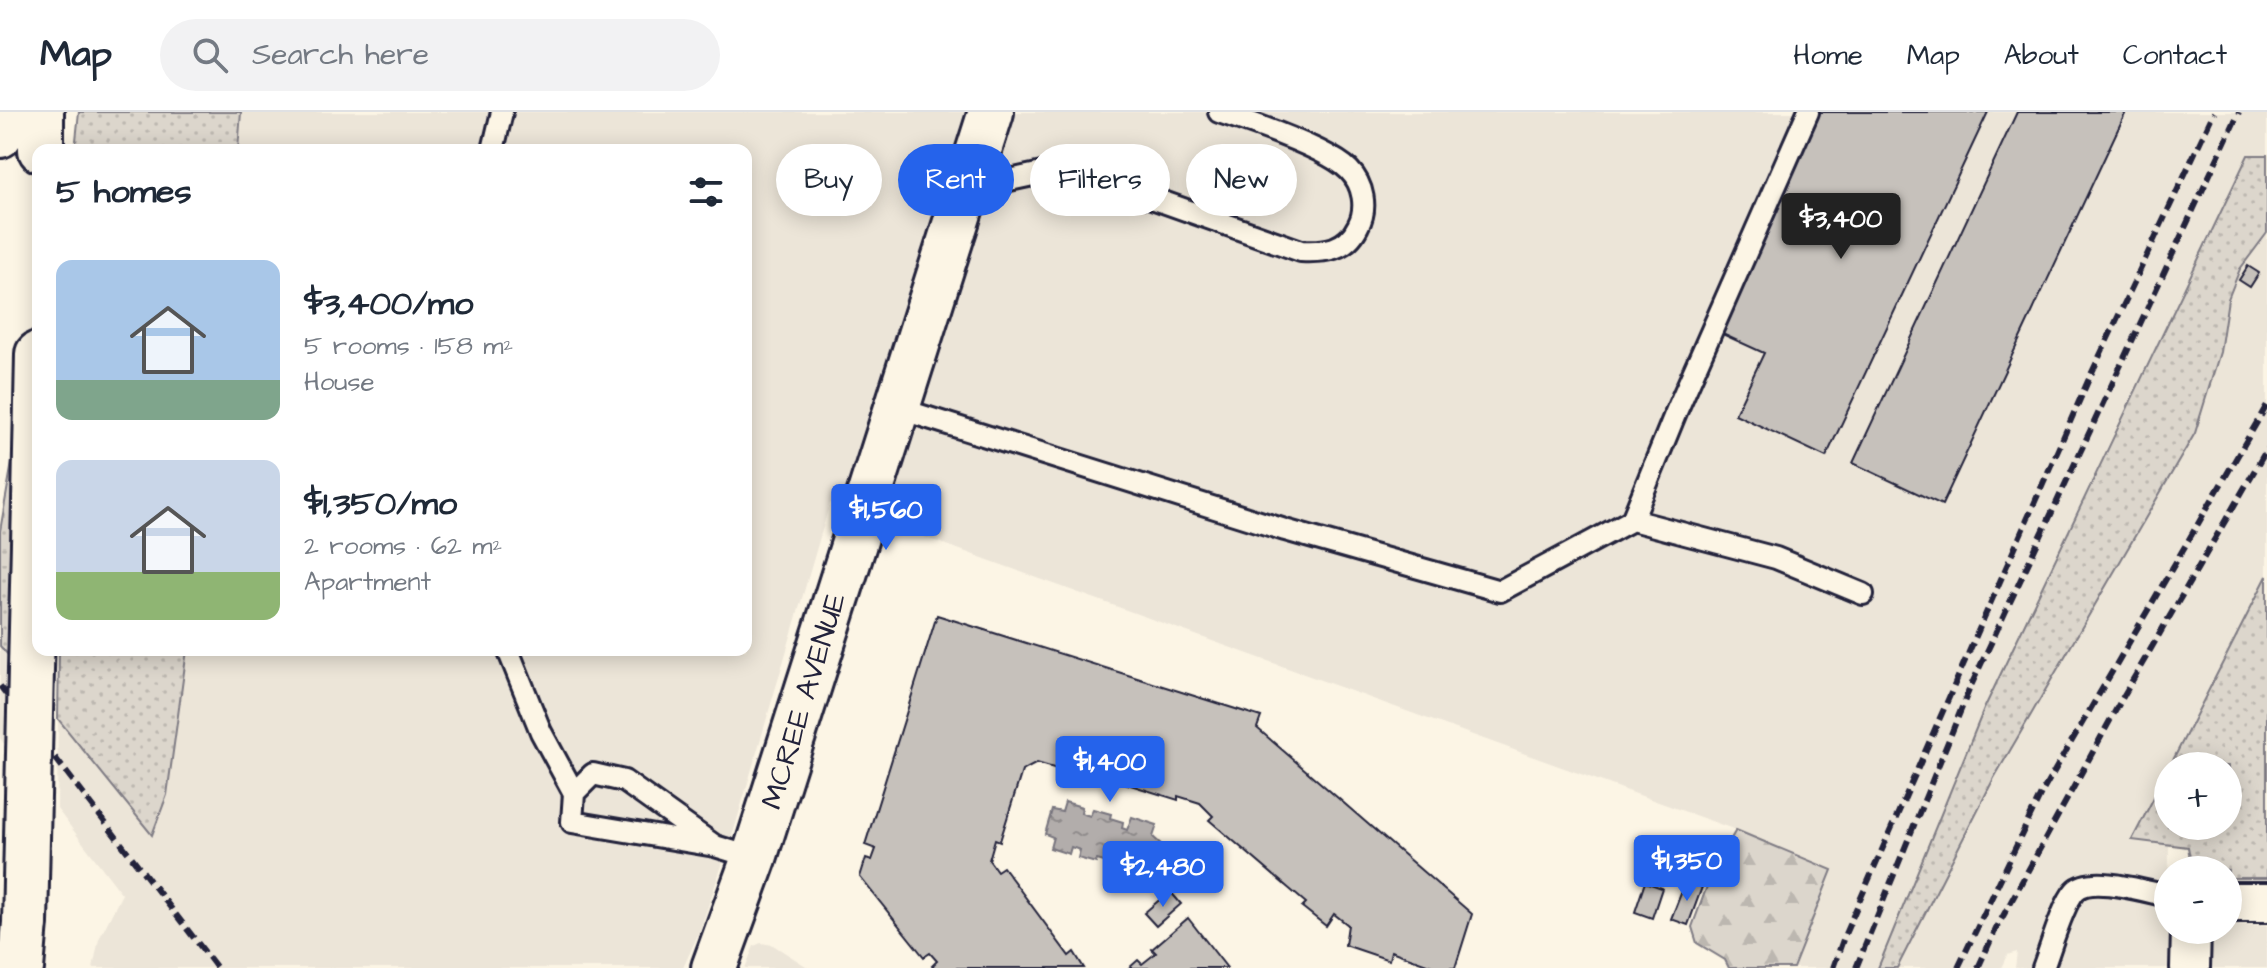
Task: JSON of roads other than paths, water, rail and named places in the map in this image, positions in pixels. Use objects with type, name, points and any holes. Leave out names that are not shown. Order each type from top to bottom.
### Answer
[{"type":"main road","points":[[0,135],[3,112]]},
{"type":"main road","points":[[41,112],[41,144]]},
{"type":"main road","name":"MCREE AVENUE","points":[[981,144],[991,112]]},
{"type":"main road","name":"MCREE AVENUE","points":[[714,968],[734,852],[897,408],[958,216]]},
{"type":"main road","points":[[21,968],[25,923],[32,628]]},
{"type":"street","points":[[2242,902],[2267,902]]},
{"type":"street","points":[[2190,968],[2191,944]]},
{"type":"lane","points":[[494,144],[502,112]]},
{"type":"lane","points":[[1014,179],[1061,169],[1079,172],[1301,251],[1325,252],[1354,235],[1362,218],[1363,194],[1350,171],[1332,158],[1219,112]]},
{"type":"lane","points":[[897,408],[1285,530],[1500,591],[1632,520],[1682,397],[1808,112]]},
{"type":"lane","points":[[1632,520],[1776,558],[1863,594]]},
{"type":"lane","points":[[510,656],[541,732],[574,793],[572,822],[734,852]]},
{"type":"lane","points":[[574,793],[593,774],[624,781],[734,852]]},
{"type":"lane","points":[[2043,968],[2075,891],[2087,883],[2154,893]]},
{"type":"water","points":[[1065,802],[1082,807],[1081,813],[1090,816],[1093,809],[1111,814],[1110,818],[1123,822],[1122,828],[1127,830],[1132,817],[1157,825],[1153,837],[1163,846],[1162,861],[1151,868],[1144,868],[1140,881],[1115,873],[1118,860],[1112,859],[1111,864],[1097,860],[1096,863],[1078,858],[1080,850],[1071,847],[1069,854],[1050,848],[1053,837],[1045,834],[1052,810],[1062,812]]},
{"type":"railway","points":[[1833,968],[1845,934],[2088,381],[2214,112]]},
{"type":"railway","points":[[1856,968],[1969,690],[2239,112]]},
{"type":"railway","points":[[1958,968],[2041,794],[2267,405]]},
{"type":"railway","points":[[1978,968],[1996,929],[2124,695],[2267,449]]},
{"type":"railway","points":[[0,686],[217,968]]}]
